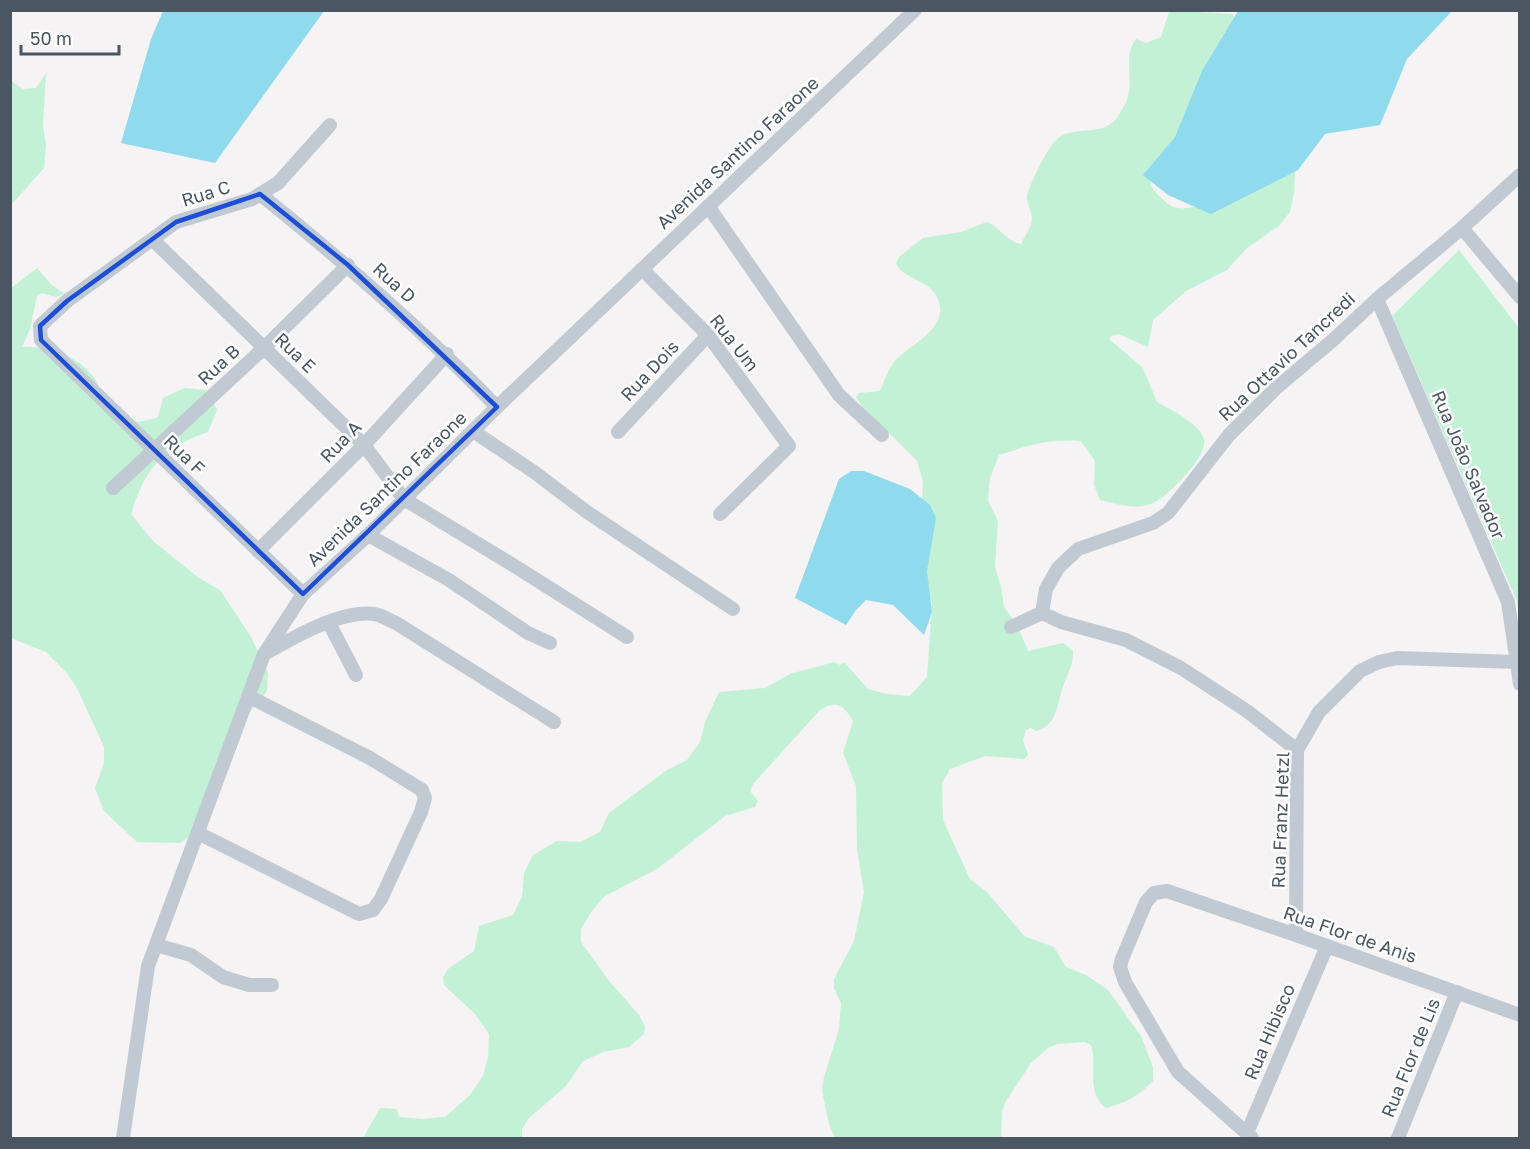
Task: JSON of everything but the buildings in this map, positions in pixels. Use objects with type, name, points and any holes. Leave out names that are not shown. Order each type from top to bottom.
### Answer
[{"type":"street","name":"Avenida Santino Faraone","points":[[123,1138],[148,966],[250,697],[264,654],[303,594],[368,535],[497,407],[915,10]]},
{"type":"street","name":"Rua C","points":[[41,340],[40,326],[67,301],[176,222],[252,199],[278,183],[330,125]]},
{"type":"street","name":"Rua Ottavio Tancredi","points":[[1042,613],[1046,589],[1058,568],[1078,549],[1153,522],[1168,513],[1228,435],[1275,389],[1520,175]]},
{"type":"street","name":"Rua D","points":[[260,194],[348,265],[447,354],[497,407]]},
{"type":"street","points":[[708,206],[765,285],[839,395],[882,435]]},
{"type":"street","points":[[1462,228],[1520,297]]},
{"type":"street","name":"Rua E","points":[[153,240],[364,445],[404,499]]},
{"type":"street","name":"Rua B","points":[[113,488],[264,348],[348,265]]},
{"type":"street","name":"Rua Um","points":[[642,269],[708,335],[789,446],[720,514]]},
{"type":"street","name":"Rua João Salvador","points":[[1377,299],[1508,602],[1520,684]]},
{"type":"street","name":"Rua Dois","points":[[618,432],[708,335]]},
{"type":"street","name":"Rua F","points":[[41,340],[303,594]]},
{"type":"street","name":"Rua A","points":[[258,551],[364,445],[447,354]]},
{"type":"street","points":[[473,431],[603,522],[734,609]]},
{"type":"street","points":[[404,499],[627,637]]},
{"type":"street","points":[[368,535],[448,580],[528,633],[550,643]]},
{"type":"street","points":[[1011,627],[1042,613],[1061,622],[1126,640],[1181,668],[1247,711],[1297,750]]},
{"type":"street","points":[[264,654],[296,636],[329,622],[354,615],[376,614],[396,623],[554,722]]},
{"type":"street","points":[[329,622],[356,675]]},
{"type":"street","name":"Rua Franz Hetzl","points":[[1296,934],[1297,750],[1319,712],[1360,671],[1379,662],[1397,658],[1516,662]]},
{"type":"street","points":[[198,833],[359,914],[373,910],[381,899],[421,812],[425,798],[422,790],[370,758],[250,697]]},
{"type":"street","name":"Rua Flor de Anis","points":[[1249,1136],[1178,1072],[1125,982],[1120,967],[1122,958],[1146,902],[1155,893],[1167,891],[1296,934],[1520,1015]]},
{"type":"street","points":[[156,945],[191,955],[223,977],[249,985],[272,985]]},
{"type":"street","name":"Rua Hibisco","points":[[1249,1136],[1327,946]]},
{"type":"street","name":"Rua Flor de Lis","points":[[1398,1138],[1457,992]]},
{"type":"highlighted area","points":[[260,194],[348,265],[497,407],[303,594],[41,340],[40,326],[67,301],[176,222]]},
{"type":"green space","points":[[1169,12],[1232,14],[1246,35],[1151,176],[1152,187],[1170,205],[1190,208],[1220,198],[1296,158],[1294,193],[1290,212],[1279,226],[1248,247],[1227,270],[1186,291],[1153,320],[1148,347],[1119,334],[1109,339],[1143,368],[1157,402],[1191,423],[1204,439],[1200,455],[1187,474],[1161,498],[1142,506],[1128,506],[1100,500],[1094,485],[1095,461],[1081,441],[1039,444],[999,455],[990,478],[988,501],[998,521],[995,567],[1004,607],[1018,627],[1028,651],[1063,643],[1073,650],[1072,662],[1052,720],[1048,725],[1036,731],[1031,728],[1026,730],[1023,740],[1028,755],[1024,759],[985,756],[950,769],[942,783],[943,820],[970,879],[987,892],[1024,936],[1054,947],[1066,967],[1086,975],[1108,990],[1141,1036],[1153,1067],[1153,1081],[1131,1098],[1106,1108],[1096,1095],[1094,1087],[1091,1045],[1085,1042],[1057,1044],[1048,1048],[1031,1063],[1006,1101],[1002,1111],[1001,1138],[835,1138],[829,1124],[822,1091],[839,1029],[841,1003],[834,988],[834,979],[854,941],[864,892],[857,849],[856,786],[843,753],[853,721],[843,708],[831,705],[820,710],[753,784],[750,791],[758,801],[755,807],[725,816],[657,869],[605,896],[591,912],[581,929],[581,942],[609,981],[639,1015],[645,1026],[644,1034],[629,1047],[603,1052],[583,1061],[565,1087],[529,1118],[522,1129],[522,1138],[363,1138],[380,1108],[397,1109],[399,1117],[422,1119],[445,1117],[470,1095],[483,1076],[488,1057],[489,1034],[475,1014],[444,985],[443,977],[448,969],[474,951],[479,926],[513,915],[522,897],[524,873],[533,855],[557,841],[580,842],[600,832],[609,813],[667,770],[687,760],[700,742],[705,722],[719,692],[765,688],[790,674],[834,662],[840,665],[844,662],[868,689],[887,694],[910,696],[927,677],[932,604],[926,580],[921,518],[923,481],[917,461],[884,428],[870,418],[856,397],[859,393],[880,391],[894,362],[928,333],[939,316],[940,306],[932,290],[905,273],[896,264],[899,257],[923,238],[961,232],[987,222],[1012,241],[1021,244],[1032,222],[1027,200],[1028,192],[1052,144],[1072,132],[1098,129],[1114,121],[1127,98],[1130,52],[1136,39],[1146,43],[1161,37]]},
{"type":"green space","points":[[46,73],[43,125],[46,145],[44,168],[11,205],[11,81],[23,89],[36,88]]},
{"type":"green space","points":[[1459,250],[1519,328],[1519,615],[1517,601],[1392,316]]},
{"type":"green space","points":[[37,268],[52,285],[65,294],[55,297],[42,293],[37,296],[30,329],[22,347],[52,350],[81,364],[95,379],[109,409],[120,419],[134,422],[158,417],[163,398],[184,388],[207,390],[217,410],[208,432],[179,445],[158,462],[142,485],[131,514],[153,541],[199,578],[220,590],[251,637],[268,673],[267,691],[246,717],[196,832],[180,843],[137,842],[104,811],[95,788],[104,763],[104,747],[77,688],[66,672],[46,652],[11,638],[10,289]]},
{"type":"water","points":[[163,11],[324,11],[215,163],[121,143],[151,39]]},
{"type":"water","points":[[1238,11],[1452,11],[1407,59],[1380,125],[1325,134],[1298,170],[1211,214],[1168,195],[1143,175],[1175,137],[1202,71]]},
{"type":"water","points":[[851,471],[864,471],[910,489],[930,505],[936,518],[927,571],[932,612],[924,635],[893,605],[866,600],[846,625],[795,598],[839,479]]}]
